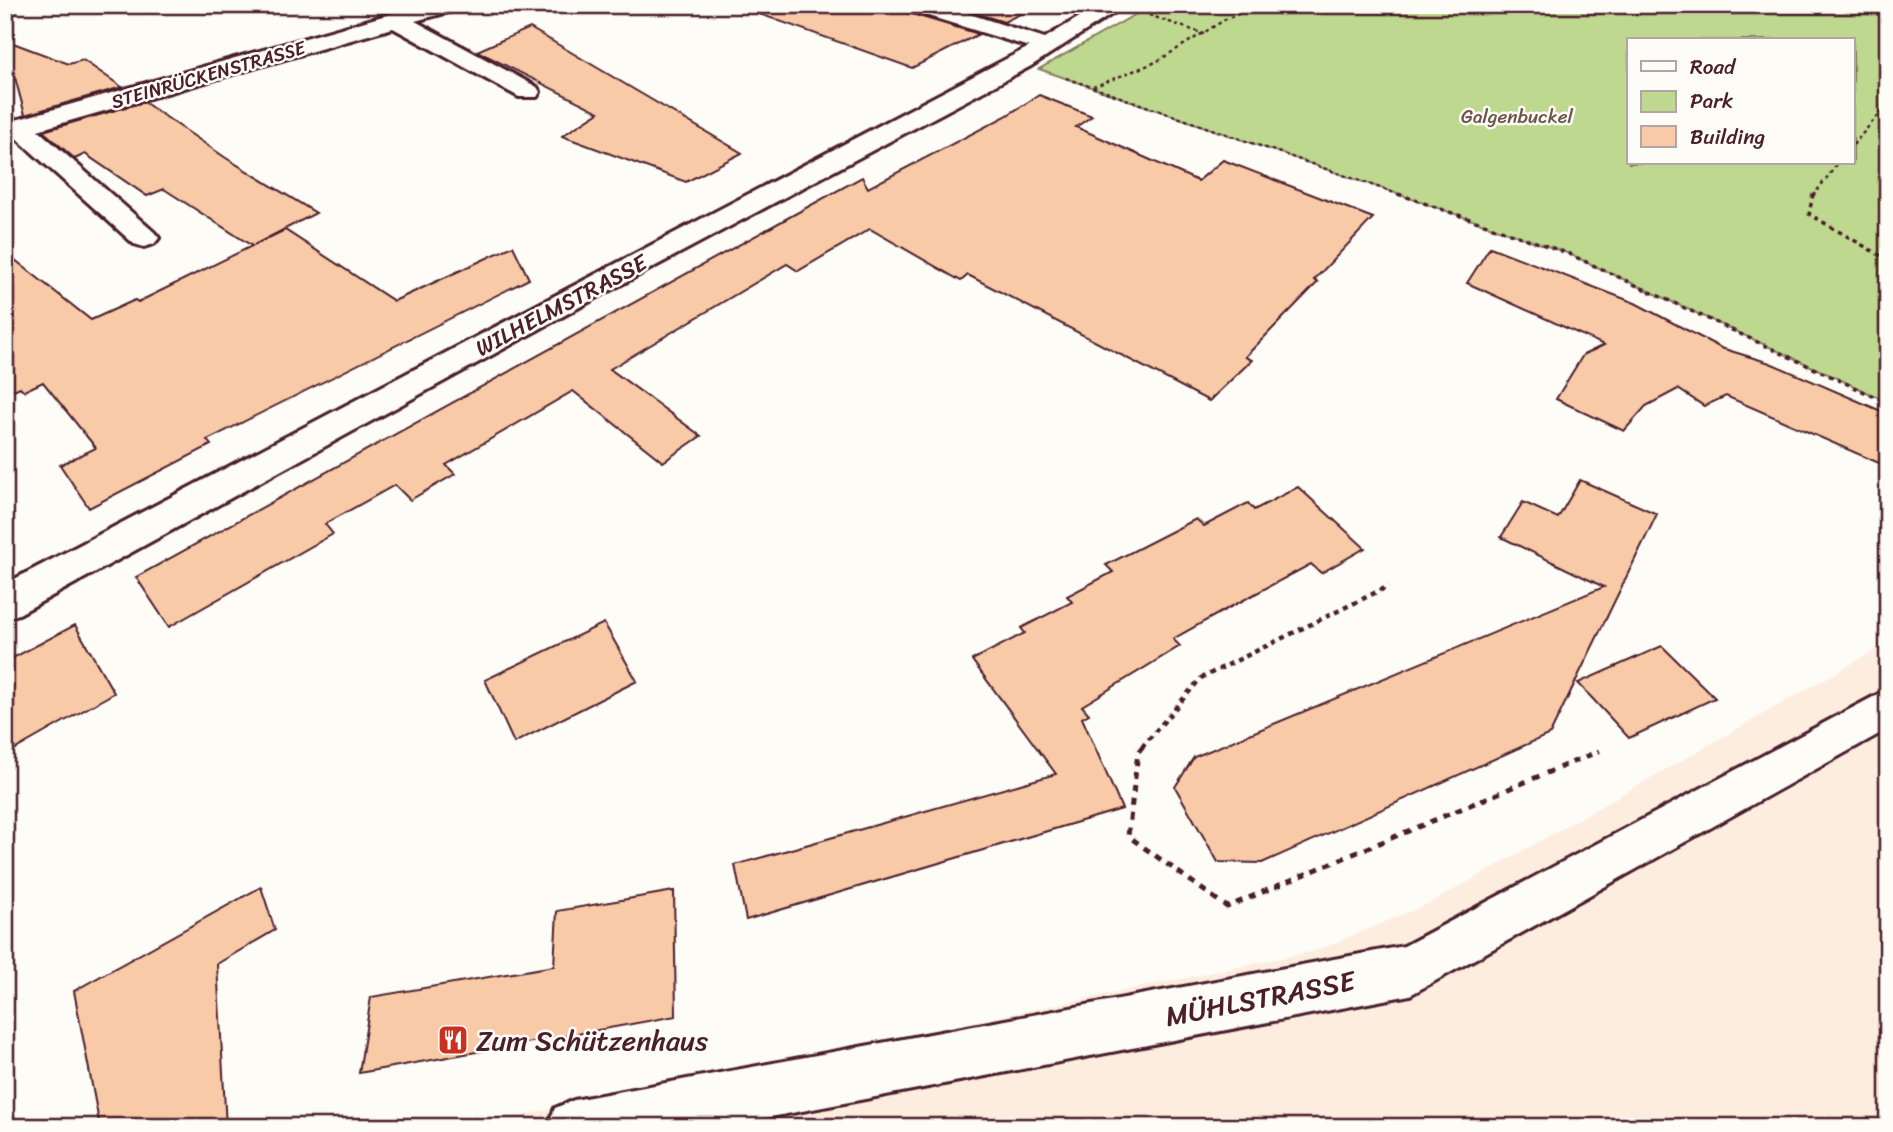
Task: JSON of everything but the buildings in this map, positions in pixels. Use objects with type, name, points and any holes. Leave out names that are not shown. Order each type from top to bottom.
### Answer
[{"type":"street","name":"STEINRÜCKENSTRASSE","points":[[12,129],[448,5]]},
{"type":"street","points":[[917,5],[1048,46]]},
{"type":"street","name":"WILHELMSTRASSE","points":[[5,603],[1048,46],[1115,5]]},
{"type":"street","points":[[396,20],[528,92]]},
{"type":"street","name":"STEINRÜCKENSTRASSE","points":[[12,129],[144,238]]},
{"type":"street","name":"MÜHLSTRASSE","points":[[574,1127],[1410,970],[1888,708]]},
{"type":"path","points":[[1261,5],[1226,19],[1156,62],[1092,88],[1567,253],[1888,403]]},
{"type":"path","points":[[1850,5],[1888,13]]},
{"type":"path","points":[[1140,12],[1204,34]]},
{"type":"path","points":[[1854,144],[1879,114],[1888,95]]},
{"type":"path","points":[[1837,164],[1814,191],[1809,214],[1888,260]]},
{"type":"path","points":[[1389,586],[1201,678],[1139,752],[1128,836],[1227,907],[1599,751]]},
{"type":"shaded area","points":[[1888,643],[1888,1127],[466,1127],[1315,951],[1431,903]]},
{"type":"green space","name":"Galgenbuckel","points":[[1152,5],[1858,5],[1888,19],[1888,402],[1567,253],[1039,69]]},
{"type":"place","name":"Zum Schützenhaus","points":[[453,1040]]}]
